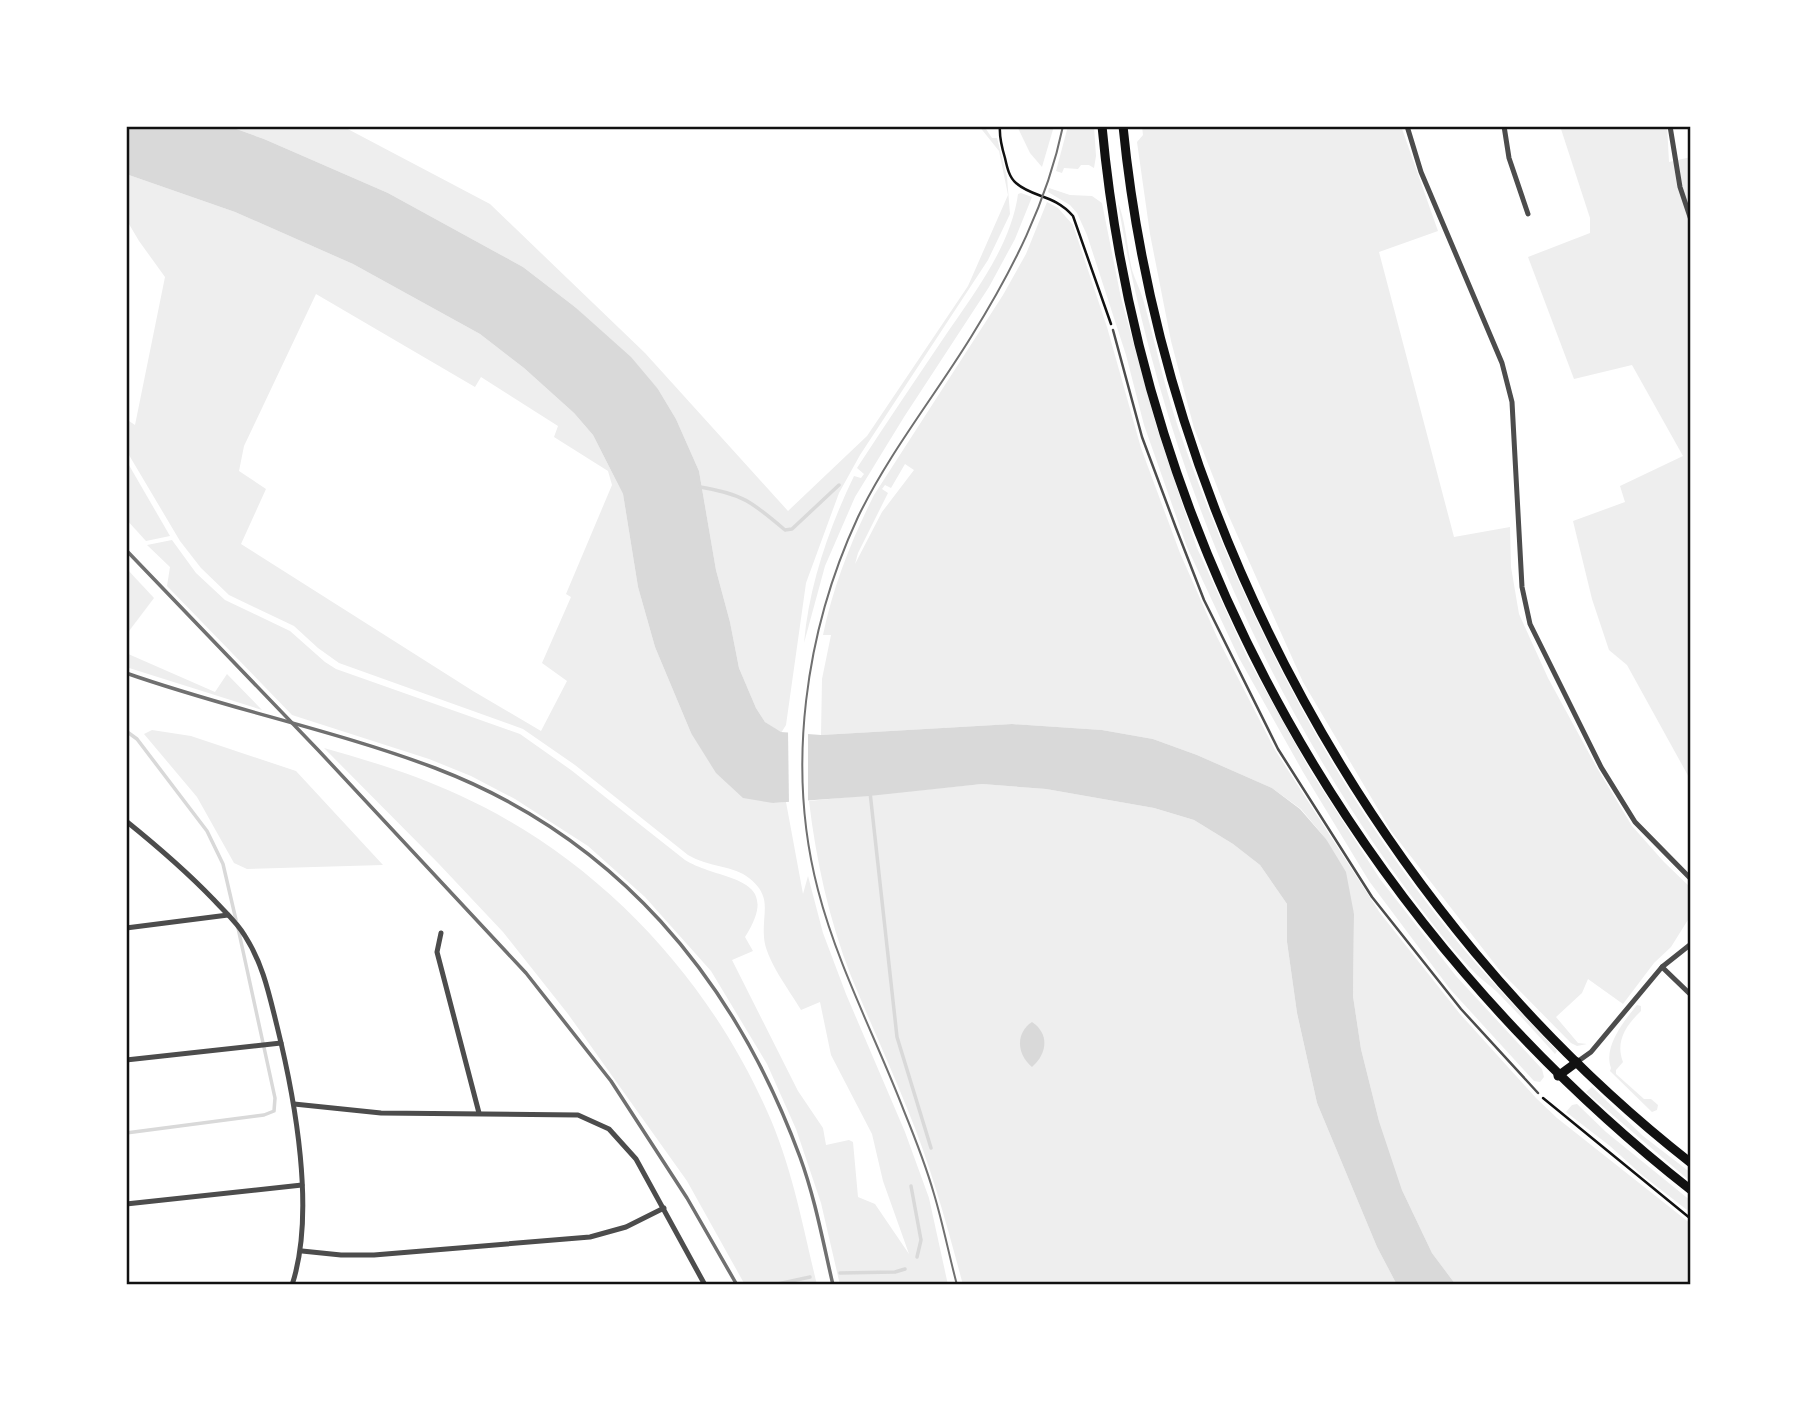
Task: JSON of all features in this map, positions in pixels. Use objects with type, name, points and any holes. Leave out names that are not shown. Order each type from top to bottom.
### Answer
[{"type":"main road","points":[[1102,126],[1117,239],[1150,385],[1195,522],[1255,660],[1319,775],[1383,872],[1452,961],[1558,1076],[1611,1125],[1691,1190]]},
{"type":"main road","points":[[1123,126],[1145,273],[1171,380],[1214,508],[1265,627],[1321,732],[1413,873],[1457,930],[1577,1062],[1658,1137],[1691,1163]]},
{"type":"main road","points":[[1558,1076],[1577,1062]]},
{"type":"street","points":[[1407,126],[1421,172],[1502,363],[1512,402],[1522,587],[1530,624],[1601,767],[1635,822],[1691,879]]},
{"type":"street","points":[[1504,126],[1509,158],[1528,214]]},
{"type":"street","points":[[1670,126],[1679,187],[1691,220]]},
{"type":"street","points":[[126,821],[181,866],[230,917],[241,929],[262,969],[294,1104],[302,1185],[302,1251],[292,1285]]},
{"type":"street","points":[[126,928],[230,917]]},
{"type":"street","points":[[441,933],[438,953],[479,1113]]},
{"type":"street","points":[[1577,1062],[1591,1052],[1662,967],[1691,944]]},
{"type":"street","points":[[1662,967],[1691,996]]},
{"type":"street","points":[[126,1060],[281,1043]]},
{"type":"street","points":[[294,1104],[381,1113],[578,1115],[609,1129],[636,1160],[705,1285]]},
{"type":"street","points":[[126,1204],[302,1185]]},
{"type":"street","points":[[302,1251],[374,1255],[590,1237],[626,1227],[664,1208]]},
{"type":"lane","points":[[1113,330],[1142,437],[1185,552],[1210,611],[1278,749],[1373,897],[1461,1009],[1538,1093]]},
{"type":"path","points":[[1000,126],[999,135],[1004,156],[1010,175],[1017,184],[1060,203],[1073,216],[1113,330]]},
{"type":"path","points":[[1538,1093],[1691,1219]]},
{"type":"shaded area","points":[[126,126],[228,126],[388,193],[523,267],[575,307],[631,357],[658,389],[676,419],[699,471],[716,570],[739,668],[765,722],[781,732],[821,735],[1012,724],[1102,730],[1153,739],[1197,755],[1272,788],[1300,809],[1326,839],[1346,872],[1354,914],[1353,996],[1361,1049],[1379,1121],[1402,1190],[1432,1253],[1456,1285],[1397,1285],[1377,1247],[1317,1103],[1297,1013],[1287,942],[1287,904],[1260,865],[1233,844],[1194,820],[1154,808],[1046,789],[982,784],[773,803],[743,798],[716,773],[691,733],[655,647],[638,587],[623,494],[593,435],[574,413],[524,368],[480,334],[353,264],[235,212],[126,174]]},
{"type":"shaded area","points":[[228,126],[342,126],[490,204],[645,353],[788,511],[867,436],[968,286],[1008,195],[999,151],[979,126],[984,126],[992,138],[997,138],[1007,177],[1010,214],[988,260],[860,455],[839,493],[806,583],[786,725],[781,733],[765,722],[739,668],[716,570],[699,471],[676,419],[658,389],[575,307],[523,267],[388,193]]},
{"type":"shaded area","points":[[1017,126],[1054,126],[1042,167],[1030,153]]},
{"type":"shaded area","points":[[1068,126],[1094,126],[1094,168],[1081,165],[1078,169],[1064,168],[1062,173],[1056,171]]},
{"type":"shaded area","points":[[1142,126],[1401,126],[1438,231],[1379,252],[1454,537],[1510,527],[1511,567],[1519,614],[1548,678],[1632,826],[1691,888],[1691,915],[1671,947],[1654,963],[1623,1004],[1588,979],[1582,993],[1556,1017],[1578,1043],[1587,1044],[1577,1046],[1571,1043],[1501,972],[1391,831],[1303,682],[1227,512],[1194,428],[1171,341],[1150,234],[1137,142],[1143,135]]},
{"type":"shaded area","points":[[1560,126],[1667,126],[1669,162],[1691,157],[1691,781],[1627,665],[1609,650],[1592,599],[1573,521],[1625,502],[1620,486],[1683,456],[1632,365],[1574,379],[1528,257],[1590,233],[1590,218]]},
{"type":"shaded area","points":[[126,174],[235,212],[353,264],[480,334],[524,368],[574,413],[593,435],[623,494],[638,587],[655,647],[691,733],[773,803],[786,802],[803,894],[808,876],[823,933],[905,1132],[929,1198],[948,1285],[840,1285],[821,1203],[796,1129],[767,1064],[711,971],[645,897],[588,846],[515,799],[471,776],[429,759],[292,715],[167,586],[170,567],[147,545],[172,540],[196,573],[225,600],[290,631],[336,669],[520,734],[571,770],[685,860],[730,877],[753,891],[757,901],[755,917],[745,937],[753,951],[732,960],[798,1091],[823,1128],[826,1145],[849,1140],[853,1142],[858,1197],[875,1204],[909,1254],[883,1181],[872,1134],[831,1055],[820,1002],[801,1010],[779,975],[765,946],[764,898],[749,878],[688,855],[575,765],[523,729],[339,663],[294,626],[229,595],[201,568],[180,541],[126,450],[126,419],[135,425],[165,277],[126,219]],"holes":[[[316,294],[475,387],[481,377],[558,426],[554,437],[608,471],[612,485],[566,594],[571,597],[542,663],[567,681],[541,731],[241,544],[266,489],[239,471],[244,446]]]},
{"type":"shaded area","points":[[1049,188],[1070,195],[1092,196],[1102,203],[1121,298],[1157,428],[1197,548],[1248,659],[1311,772],[1380,879],[1456,976],[1542,1069],[1544,1077],[1540,1082],[1534,1081],[1450,989],[1369,881],[1303,772],[1239,658],[1187,547],[1144,425],[1126,355],[1087,235],[1077,213],[1070,205],[1048,192]]},
{"type":"shaded area","points":[[1018,194],[1032,197],[1015,239],[989,287],[855,497],[825,566],[804,643],[815,578],[836,516],[854,476],[861,478],[864,474],[857,468],[989,270],[1007,233]]},
{"type":"shaded area","points":[[1047,202],[1058,208],[1073,225],[1107,327],[1141,448],[1180,553],[1217,637],[1275,750],[1380,913],[1460,1014],[1536,1098],[1557,1118],[1691,1224],[1691,1285],[1456,1285],[1432,1253],[1402,1190],[1379,1121],[1361,1049],[1353,996],[1354,914],[1326,839],[1301,809],[1272,788],[1153,739],[1102,730],[1012,724],[821,735],[822,679],[831,635],[823,635],[832,599],[851,546],[874,495],[1003,295],[1026,254]],"holes":[[[905,464],[914,470],[882,512],[855,564],[888,493],[882,489],[885,485],[891,488]]]},
{"type":"shaded area","points":[[1118,203],[1132,270],[1143,299],[1178,427],[1229,559],[1290,687],[1362,810],[1401,869],[1457,942],[1557,1051],[1555,1054],[1495,990],[1471,969],[1435,927],[1376,846],[1322,762],[1274,675],[1231,585],[1194,492],[1163,398],[1137,301]]},
{"type":"shaded area","points":[[126,460],[170,536],[146,541],[126,519]]},
{"type":"shaded area","points":[[126,568],[154,598],[126,635]]},
{"type":"shaded area","points":[[126,653],[215,692],[227,674],[262,710],[126,667]]},
{"type":"shaded area","points":[[152,730],[191,736],[296,771],[383,865],[247,869],[234,863],[197,797],[144,734]]},
{"type":"shaded area","points":[[324,748],[426,781],[509,821],[557,852],[601,887],[642,925],[679,967],[713,1013],[742,1061],[767,1111],[790,1175],[817,1285],[745,1285],[687,1181],[568,1014],[503,932]]},
{"type":"shaded area","points":[[982,784],[1046,789],[1154,808],[1194,820],[1233,844],[1260,865],[1287,904],[1287,942],[1297,1013],[1317,1103],[1377,1247],[1397,1285],[963,1285],[924,1152],[851,976],[836,933],[815,845],[809,801]]},
{"type":"shaded area","points":[[1637,1005],[1641,1006],[1641,1011],[1623,1034],[1620,1048],[1623,1062],[1616,1074],[1644,1099],[1651,1099],[1658,1105],[1657,1110],[1652,1112],[1610,1071],[1612,1043]]},
{"type":"shaded area","points":[[1032,1022],[1042,1032],[1044,1044],[1041,1056],[1032,1067],[1023,1056],[1020,1044],[1023,1032]]},
{"type":"shaded area","points":[[1592,1087],[1643,1136],[1691,1173],[1691,1182],[1586,1092]]},
{"type":"shaded area","points":[[1577,1104],[1606,1132],[1691,1201],[1691,1213],[1566,1112],[1572,1105]]},
{"type":"pier","points":[[788,729],[808,731],[808,804],[789,805]]},
{"type":"waterway","points":[[700,487],[737,496],[764,512],[785,530],[792,529],[839,485]]},
{"type":"waterway","points":[[126,731],[137,739],[207,831],[223,864],[236,920]]},
{"type":"waterway","points":[[870,792],[897,1037],[931,1148]]},
{"type":"waterway","points":[[126,1133],[264,1115],[274,1111],[275,1098],[238,928]]},
{"type":"waterway","points":[[911,1186],[921,1240],[917,1257]]},
{"type":"waterway","points":[[840,1273],[895,1272],[905,1269]]},
{"type":"waterway","points":[[773,1285],[810,1277]]},
{"type":"tram line","points":[[957,1285],[924,1163],[836,947],[818,890],[808,844],[803,796],[806,700],[825,606],[858,517],[898,448],[971,337],[1014,262],[1048,182],[1063,126]]},
{"type":"railway","points":[[126,550],[319,751],[526,973],[611,1081],[687,1198],[737,1285]]},
{"type":"railway","points":[[126,673],[358,742],[435,768],[500,797],[559,833],[613,874],[661,921],[703,973],[741,1030],[773,1092],[800,1157],[833,1285]]}]
